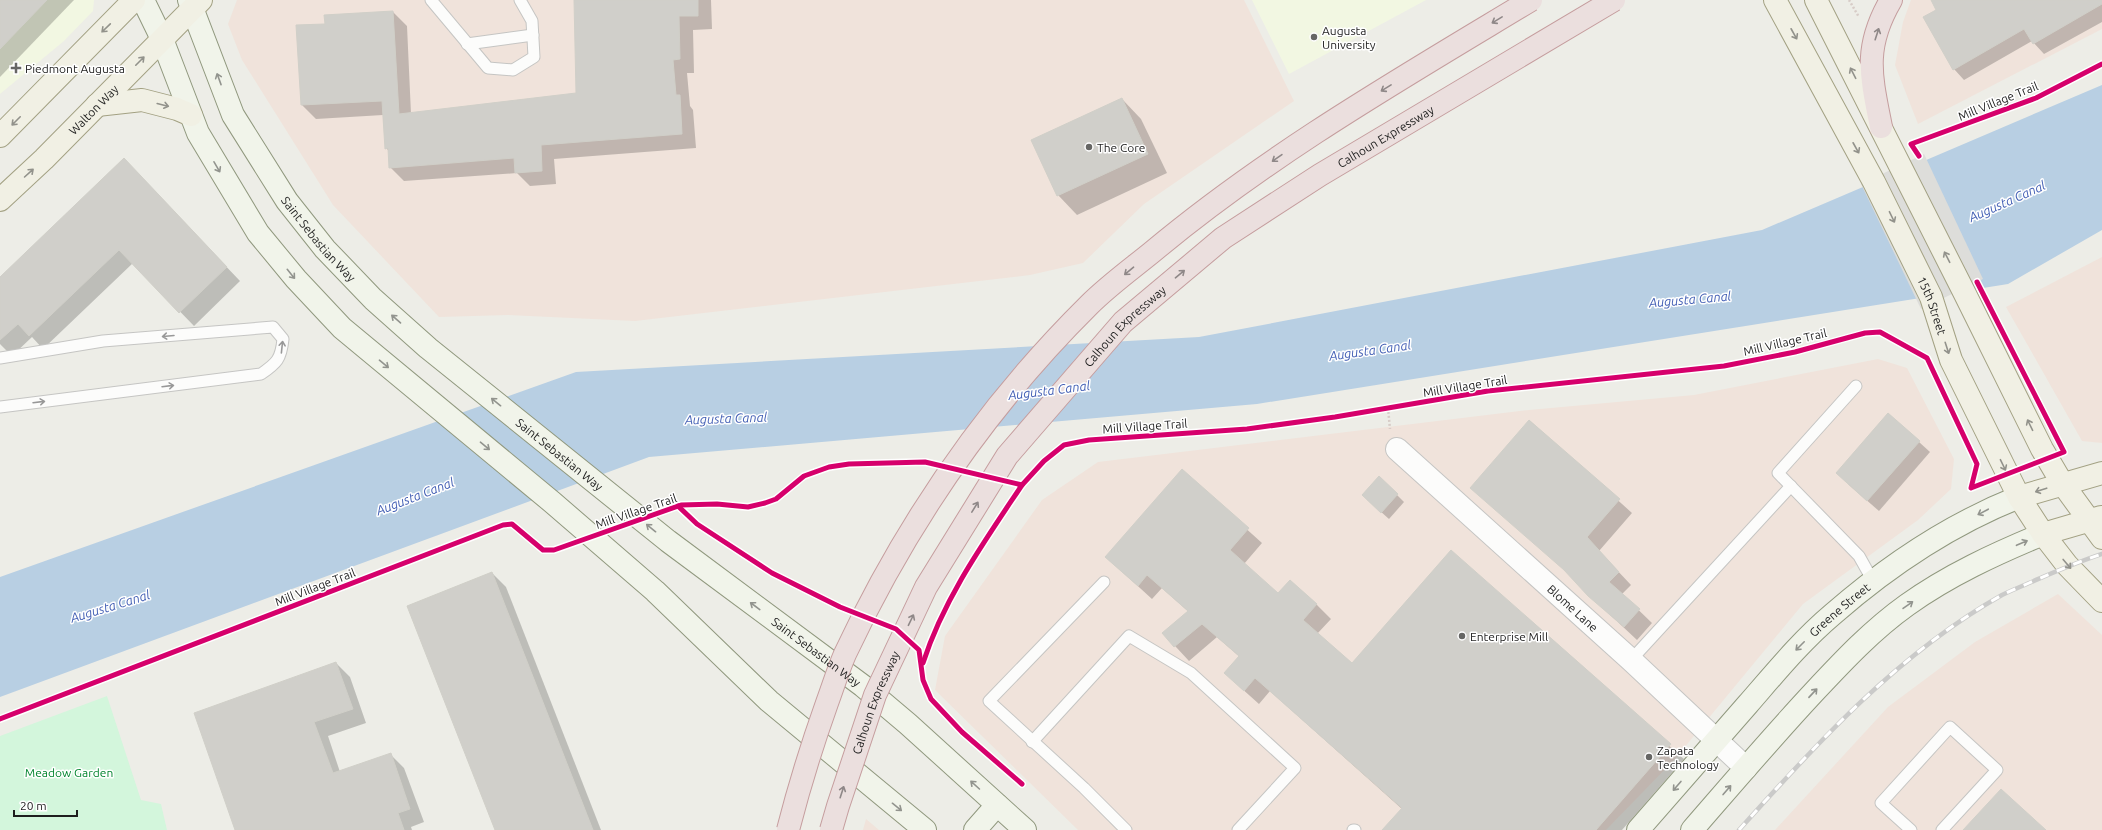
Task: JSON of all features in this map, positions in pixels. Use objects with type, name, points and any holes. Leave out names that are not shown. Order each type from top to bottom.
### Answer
[{"type":"highway","points":[[788,830],[812,746],[844,656],[896,556],[928,501],[971,439],[1015,384],[1090,303],[1197,214],[1315,132],[1531,0]]},
{"type":"highway","name":"Calhoun Expressway","points":[[831,830],[875,695],[926,587],[1007,456],[1123,322],[1223,238],[1320,175],[1614,0]]},
{"type":"highway","points":[[1881,127],[1871,72],[1872,53],[1877,30],[1891,0]]},
{"type":"main road","points":[[0,136],[134,0]]},
{"type":"main road","points":[[143,0],[162,39],[194,124],[258,233],[296,279],[342,328],[552,502],[655,591],[769,701],[925,830]]},
{"type":"main road","name":"15th Street","points":[[1775,0],[1874,182],[1931,298],[1951,360],[2019,497],[2043,534],[2067,565],[2102,601]]},
{"type":"main road","points":[[1816,0],[1903,170],[2042,449],[2062,483],[2098,525]]},
{"type":"main road","name":"Walton Way","points":[[0,200],[44,159],[162,39],[194,2]]},
{"type":"main road","name":"Saint Sebastian Way","points":[[194,2],[233,115],[292,207],[325,249],[373,299],[428,348],[668,541],[863,686],[908,724],[1025,830]]},
{"type":"main road","points":[[97,105],[142,100],[177,109],[194,124]]},
{"type":"main road","name":"Greene Street","points":[[1638,830],[1790,656],[1832,614],[1873,581],[1926,544],[1986,510],[2019,497],[2062,483],[2102,473]]},
{"type":"main road","points":[[1692,830],[1847,657],[1875,630],[1907,605],[1974,563],[2043,534],[2098,525]]},
{"type":"main road","points":[[975,830],[997,805]]},
{"type":"street","name":"Blome Lane","points":[[1394,440],[1746,768]]},
{"type":"lane","points":[[431,0],[488,68],[513,70],[534,57],[532,21],[520,0]]},
{"type":"lane","points":[[467,44],[533,35]]},
{"type":"lane","points":[[0,358],[103,341],[274,327],[283,339],[281,354],[274,365],[261,374],[0,407]]},
{"type":"lane","points":[[1856,386],[1778,474],[1859,556],[1873,581]]},
{"type":"lane","points":[[1631,660],[1790,486]]},
{"type":"lane","points":[[1104,582],[990,701],[1032,742],[1084,788],[1126,830]]},
{"type":"lane","points":[[1032,742],[1129,636],[1191,673],[1295,768],[1238,830]]},
{"type":"lane","points":[[1911,830],[1881,803],[1950,727],[1997,770],[1942,830]]},
{"type":"path","points":[[1849,0],[1862,23]]},
{"type":"path","points":[[1380,409],[1395,407]]},
{"type":"path","points":[[1388,408],[1394,440]]},
{"type":"shaded area","name":"Piedmont Augusta","points":[[0,0],[94,0],[93,11],[64,41],[0,94]]},
{"type":"shaded area","points":[[237,0],[1244,0],[1294,101],[1144,204],[1083,263],[1030,275],[635,321],[508,315],[439,317],[333,205],[242,60],[228,24]]},
{"type":"shaded area","name":"Augusta University","points":[[1252,0],[1426,0],[1289,74]]},
{"type":"shaded area","points":[[1911,0],[2102,0],[2102,29],[1918,124],[1895,65],[1903,22]]},
{"type":"shaded area","points":[[2102,257],[2102,443],[2082,441],[2006,307]]},
{"type":"shaded area","points":[[1878,359],[1907,368],[1954,459],[1951,489],[1918,520],[1803,604],[1674,760],[1606,830],[1078,830],[935,690],[945,636],[1042,500],[1098,462],[1529,410],[1694,395]]},
{"type":"shaded area","points":[[2058,594],[2102,635],[2102,830],[1775,830],[1888,707],[1975,642]]},
{"type":"shaded area","points":[[866,819],[879,830],[863,830]]},
{"type":"green space","name":"Meadow Garden","points":[[107,696],[141,800],[161,804],[167,830],[0,830],[0,736]]},
{"type":"water","name":"Augusta Canal","points":[[2102,85],[2102,230],[2008,284],[1257,404],[649,457],[0,697],[0,577],[576,372],[1199,337],[1762,230]]},
{"type":"pier","points":[[1924,154],[1983,279],[1921,309],[1861,184]]},
{"type":"building","points":[[0,0],[47,0],[0,49]]},
{"type":"building","points":[[574,0],[698,0],[698,16],[679,16],[680,59],[673,60],[676,95],[680,95],[682,134],[541,145],[542,171],[515,173],[514,158],[389,168],[388,148],[385,149],[382,101],[301,105],[296,25],[325,24],[324,15],[393,11],[399,114],[576,93]]},
{"type":"building","points":[[1931,0],[2102,0],[2102,4],[2033,44],[2024,29],[1953,70],[1923,17],[1936,10]]},
{"type":"building","name":"The Core","points":[[1122,98],[1148,154],[1057,196],[1031,140]]},
{"type":"building","points":[[124,158],[227,267],[179,313],[119,250],[29,336],[18,324],[0,340],[0,277]]},
{"type":"building","points":[[1888,413],[1920,441],[1867,501],[1836,473]]},
{"type":"building","points":[[1529,420],[1620,499],[1587,537],[1619,572],[1609,582],[1640,609],[1624,627],[1588,596],[1564,570],[1470,488]]},
{"type":"building","name":"Enterprise Mill","points":[[1182,469],[1249,528],[1230,550],[1278,593],[1290,580],[1317,604],[1303,620],[1352,663],[1451,550],[1671,744],[1596,830],[1382,830],[1402,808],[1255,678],[1244,691],[1224,673],[1239,656],[1202,624],[1174,647],[1162,633],[1188,611],[1147,575],[1138,586],[1105,557]]},
{"type":"building","points":[[1379,476],[1398,494],[1381,513],[1362,495]]},
{"type":"building","points":[[492,572],[593,830],[495,830],[407,606]]},
{"type":"building","points":[[336,662],[353,709],[314,722],[333,773],[391,753],[410,809],[398,813],[404,830],[235,830],[194,713]]},
{"type":"building","points":[[2001,789],[2046,830],[1963,830]]},
{"type":"railway","points":[[1739,830],[1829,733],[1894,672],[1928,644],[1964,618],[2002,595],[2102,554]]},
{"type":"cycle path","name":"Mill Village Trail","points":[[1919,156],[1911,144],[2036,98],[2102,64]]},
{"type":"cycle path","name":"Mill Village Trail","points":[[0,719],[503,525],[512,524],[543,550],[554,550],[681,505],[717,504],[748,507],[765,503],[776,499],[804,476],[829,467],[849,464],[925,462],[1022,485],[1044,461],[1064,445],[1089,440],[1247,429],[1335,417],[1488,391],[1724,366],[1795,352],[1865,333],[1880,332],[1927,358],[1977,464],[1971,488],[2064,452],[1977,282]]},
{"type":"cycle path","points":[[923,663],[942,616],[966,571],[1022,485]]},
{"type":"cycle path","name":"Mill Village Trail","points":[[678,506],[697,524],[772,573],[840,607],[896,629],[919,650],[923,680],[931,699],[962,732],[1022,784]]},
{"type":"place","name":"Augusta University","points":[[1314,37]]},
{"type":"place","name":"Piedmont Augusta","points":[[16,68]]},
{"type":"place","name":"The Core","points":[[1089,147]]},
{"type":"place","name":"Enterprise Mill","points":[[1462,636]]},
{"type":"place","name":"Zapata Technology","points":[[1649,757]]}]
